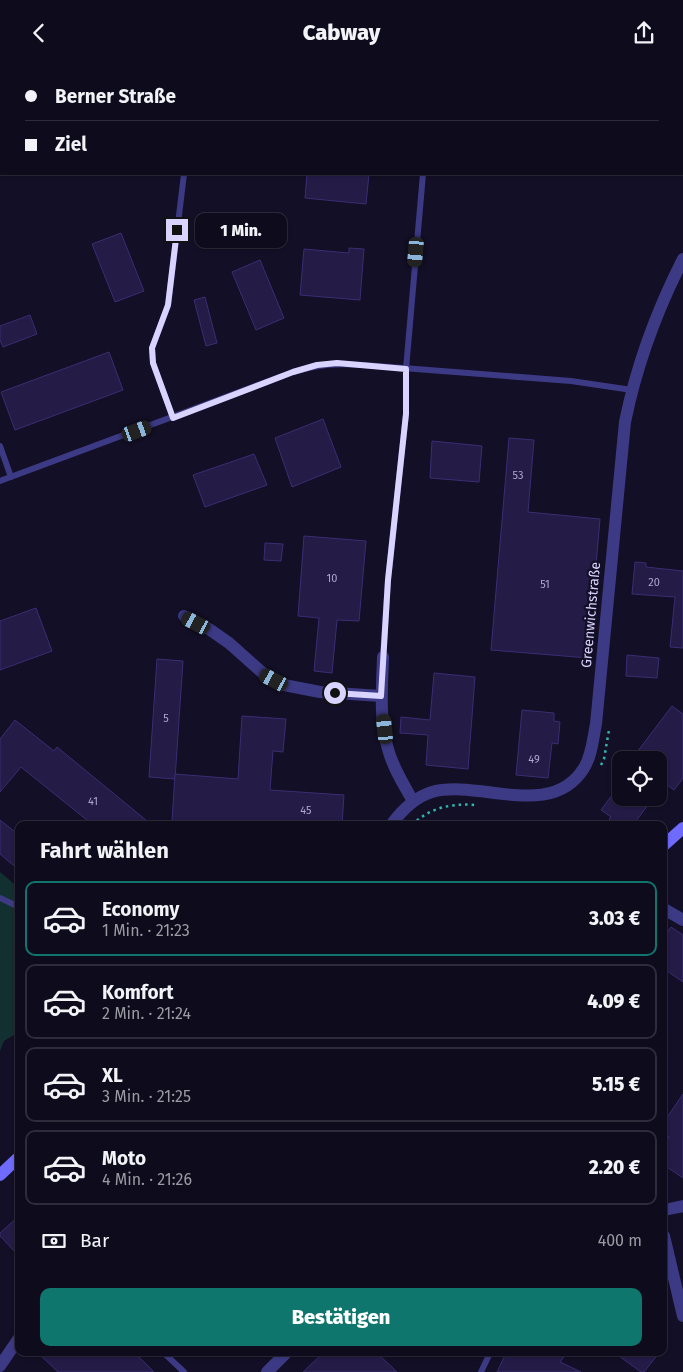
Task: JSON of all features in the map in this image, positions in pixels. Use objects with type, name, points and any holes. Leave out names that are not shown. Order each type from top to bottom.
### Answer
[{"type":"main road","points":[[667,842],[683,828]]},
{"type":"main road","points":[[0,1175],[15,1161]]},
{"type":"street","name":"Greenwichstraße","points":[[394,821],[413,801],[432,792],[447,789],[464,789],[516,795],[539,795],[557,791],[574,781],[584,767],[591,751],[596,724],[625,422],[632,389],[647,338],[668,288],[683,259]]},
{"type":"street","points":[[184,616],[209,629],[229,643],[265,675],[284,685],[320,692],[381,696]]},
{"type":"street","points":[[383,657],[381,696],[388,749],[413,801]]},
{"type":"street","points":[[667,911],[683,920]]},
{"type":"street","points":[[667,1209],[683,1206]]},
{"type":"street","points":[[667,1249],[683,1316]]},
{"type":"street","points":[[0,1366],[15,1344]]},
{"type":"street","points":[[268,1372],[283,1356]]},
{"type":"lane","points":[[173,418],[153,363],[152,348],[168,305],[184,175]]},
{"type":"lane","points":[[383,657],[388,580],[406,414],[406,369],[423,175]]},
{"type":"lane","points":[[0,481],[293,372],[317,365],[337,363],[571,381],[632,389]]},
{"type":"lane","points":[[0,446],[11,477]]},
{"type":"lane","points":[[0,898],[15,905]]},
{"type":"lane","points":[[167,1356],[184,1372]]},
{"type":"lane","points":[[481,1372],[489,1356]]},
{"type":"green space","points":[[0,872],[15,885],[15,1034],[4,1041],[0,1051]]},
{"type":"building","points":[[307,175],[369,175],[366,204],[305,198]]},
{"type":"building","points":[[121,233],[144,291],[115,302],[92,244]]},
{"type":"building","points":[[349,248],[364,249],[360,300],[300,295],[304,249],[349,253]]},
{"type":"building","points":[[260,260],[284,318],[256,330],[232,272]]},
{"type":"building","points":[[205,297],[217,343],[206,346],[194,300]]},
{"type":"building","points":[[30,315],[37,334],[3,347],[0,340],[0,326]]},
{"type":"building","points":[[109,352],[123,390],[15,430],[1,392]]},
{"type":"building","points":[[323,419],[341,467],[292,487],[275,438]]},
{"type":"building","points":[[509,438],[534,440],[528,512],[600,519],[588,658],[491,650]]},
{"type":"building","points":[[432,441],[482,446],[479,482],[430,478]]},
{"type":"building","points":[[254,454],[267,485],[205,507],[193,475]]},
{"type":"building","points":[[304,536],[366,541],[359,621],[337,620],[332,673],[314,671],[319,618],[298,616]]},
{"type":"building","points":[[265,543],[283,544],[281,561],[264,560]]},
{"type":"building","points":[[635,562],[646,563],[646,567],[683,571],[683,648],[670,647],[675,597],[632,594]]},
{"type":"building","points":[[36,608],[52,651],[0,670],[0,621]]},
{"type":"building","points":[[627,655],[659,658],[657,678],[626,676]]},
{"type":"building","points":[[157,659],[183,661],[175,779],[149,777]]},
{"type":"building","points":[[434,673],[475,677],[468,769],[426,765],[428,735],[400,733],[401,717],[430,720]]},
{"type":"building","points":[[672,706],[683,714],[683,778],[674,790],[667,785],[667,751],[638,751]]},
{"type":"building","points":[[522,710],[554,713],[554,721],[560,722],[558,744],[552,743],[548,778],[516,775]]},
{"type":"building","points":[[242,716],[286,719],[283,752],[273,751],[270,790],[344,795],[342,821],[172,821],[175,774],[238,779]]},
{"type":"building","points":[[15,720],[54,751],[57,747],[147,821],[88,821],[21,767],[0,792],[0,739]]},
{"type":"building","points":[[612,795],[612,806],[647,806],[636,821],[611,821],[609,819],[611,817],[601,810]]},
{"type":"building","points":[[0,820],[15,832],[15,867],[0,854]]},
{"type":"building","points":[[671,927],[683,935],[683,982],[667,971],[667,933]]},
{"type":"building","points":[[683,1094],[683,1178],[667,1167],[667,1141],[669,1137],[667,1136],[667,1118]]},
{"type":"building","points":[[15,1220],[15,1252],[0,1236],[0,1233]]},
{"type":"building","points":[[41,1356],[138,1356],[154,1372],[58,1372]]},
{"type":"building","points":[[320,1356],[380,1356],[397,1372],[303,1372]]},
{"type":"building","points":[[505,1356],[565,1356],[560,1362],[581,1372],[497,1372]]},
{"type":"building","points":[[619,1356],[657,1356],[644,1372],[641,1372]]},
{"type":"route","points":[[177,230],[168,305],[152,348],[153,363],[173,418],[293,372],[317,365],[337,363],[406,369],[406,414],[392,534],[381,696],[335,693]]}]
